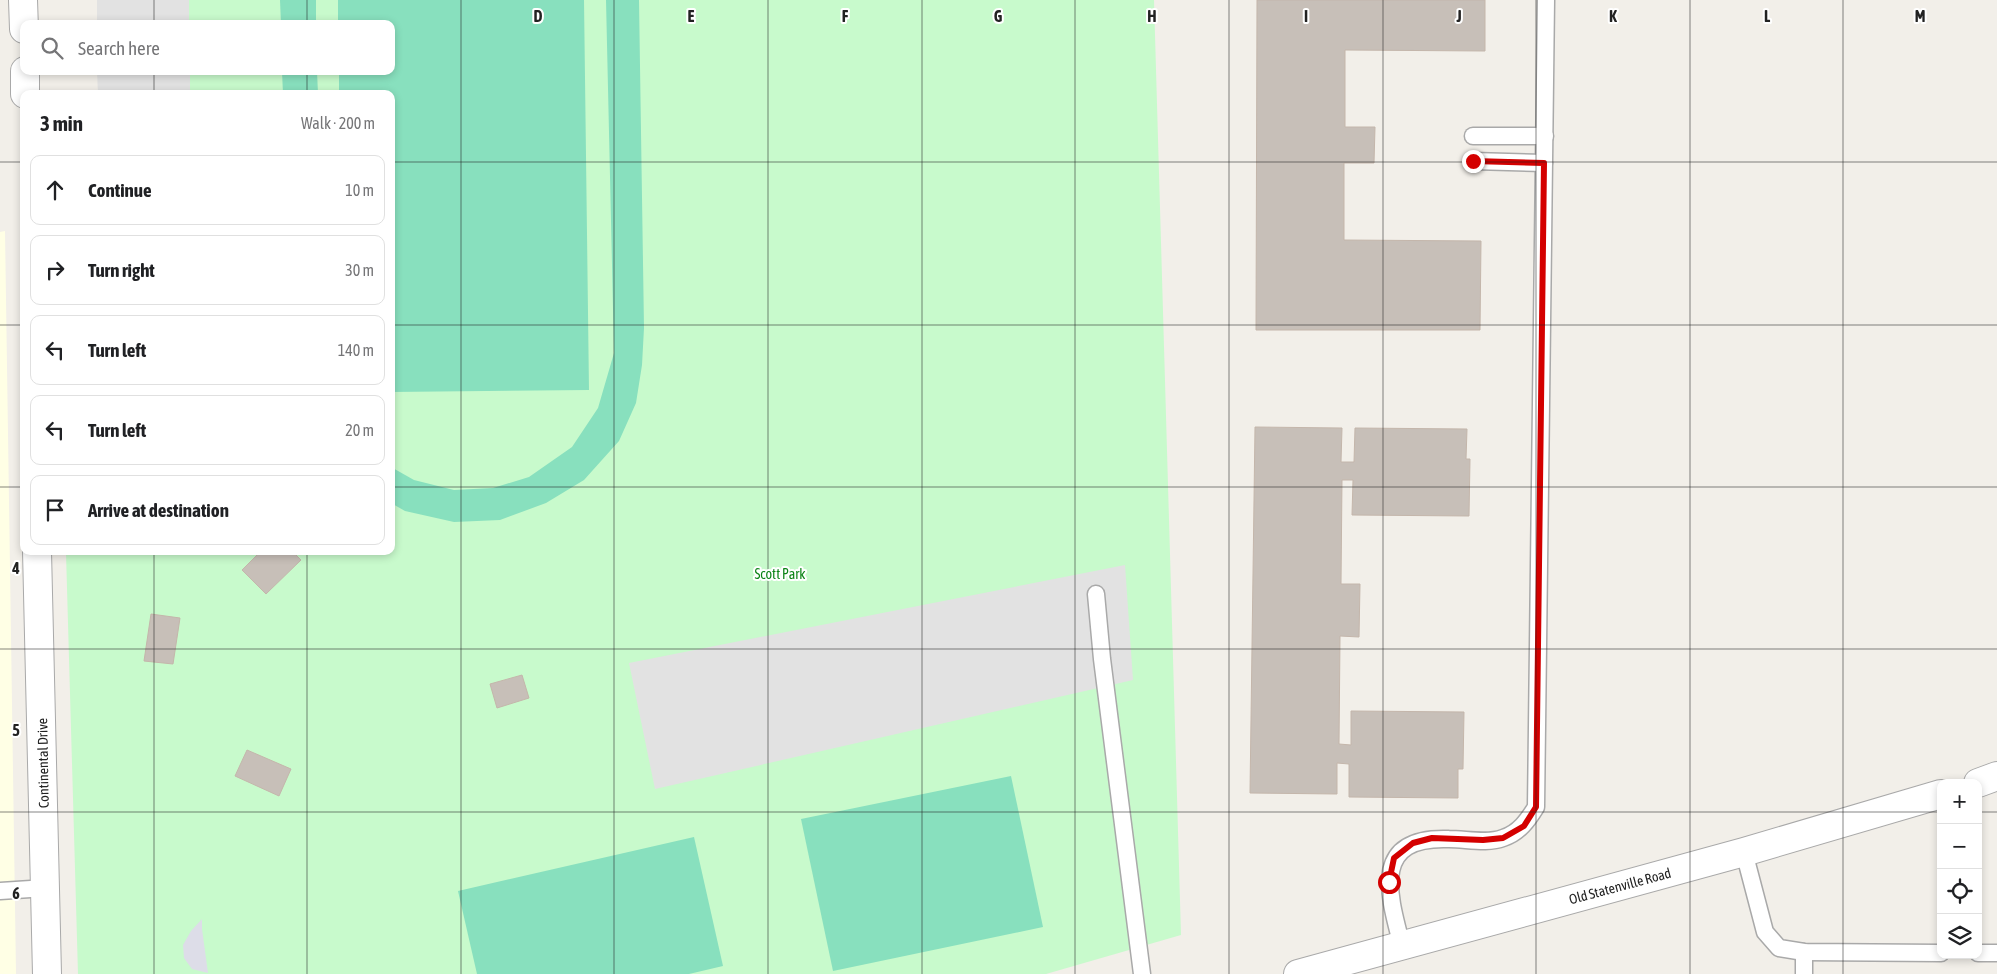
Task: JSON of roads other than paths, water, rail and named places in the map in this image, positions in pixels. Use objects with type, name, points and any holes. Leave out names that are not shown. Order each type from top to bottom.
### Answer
[{"type":"street","points":[[23,0],[24,20]]},
{"type":"street","points":[[25,75],[26,90]]},
{"type":"street","name":"Continental Drive","points":[[38,555],[47,974]]},
{"type":"street","points":[[1982,782],[1997,776]]},
{"type":"street","name":"Old Statenville Road","points":[[1298,974],[1744,852],[1937,795]]},
{"type":"lane","points":[[1402,946],[1391,904],[1389,882],[1394,858],[1413,843],[1432,838],[1483,840],[1503,838],[1524,826],[1536,807],[1544,163],[1546,136],[1546,0]]},
{"type":"lane","points":[[1473,136],[1546,136]]},
{"type":"lane","points":[[1473,161],[1544,163]]},
{"type":"lane","points":[[1096,594],[1102,659],[1142,974]]},
{"type":"lane","points":[[1744,852],[1765,932],[1779,948],[1804,952],[1937,953]]},
{"type":"lane","points":[[0,891],[46,888]]},
{"type":"lane","points":[[1804,952],[1804,974]]},
{"type":"lane","points":[[1982,953],[1997,953]]},
{"type":"park label","name":"Scott Park","points":[[780,574]]}]
